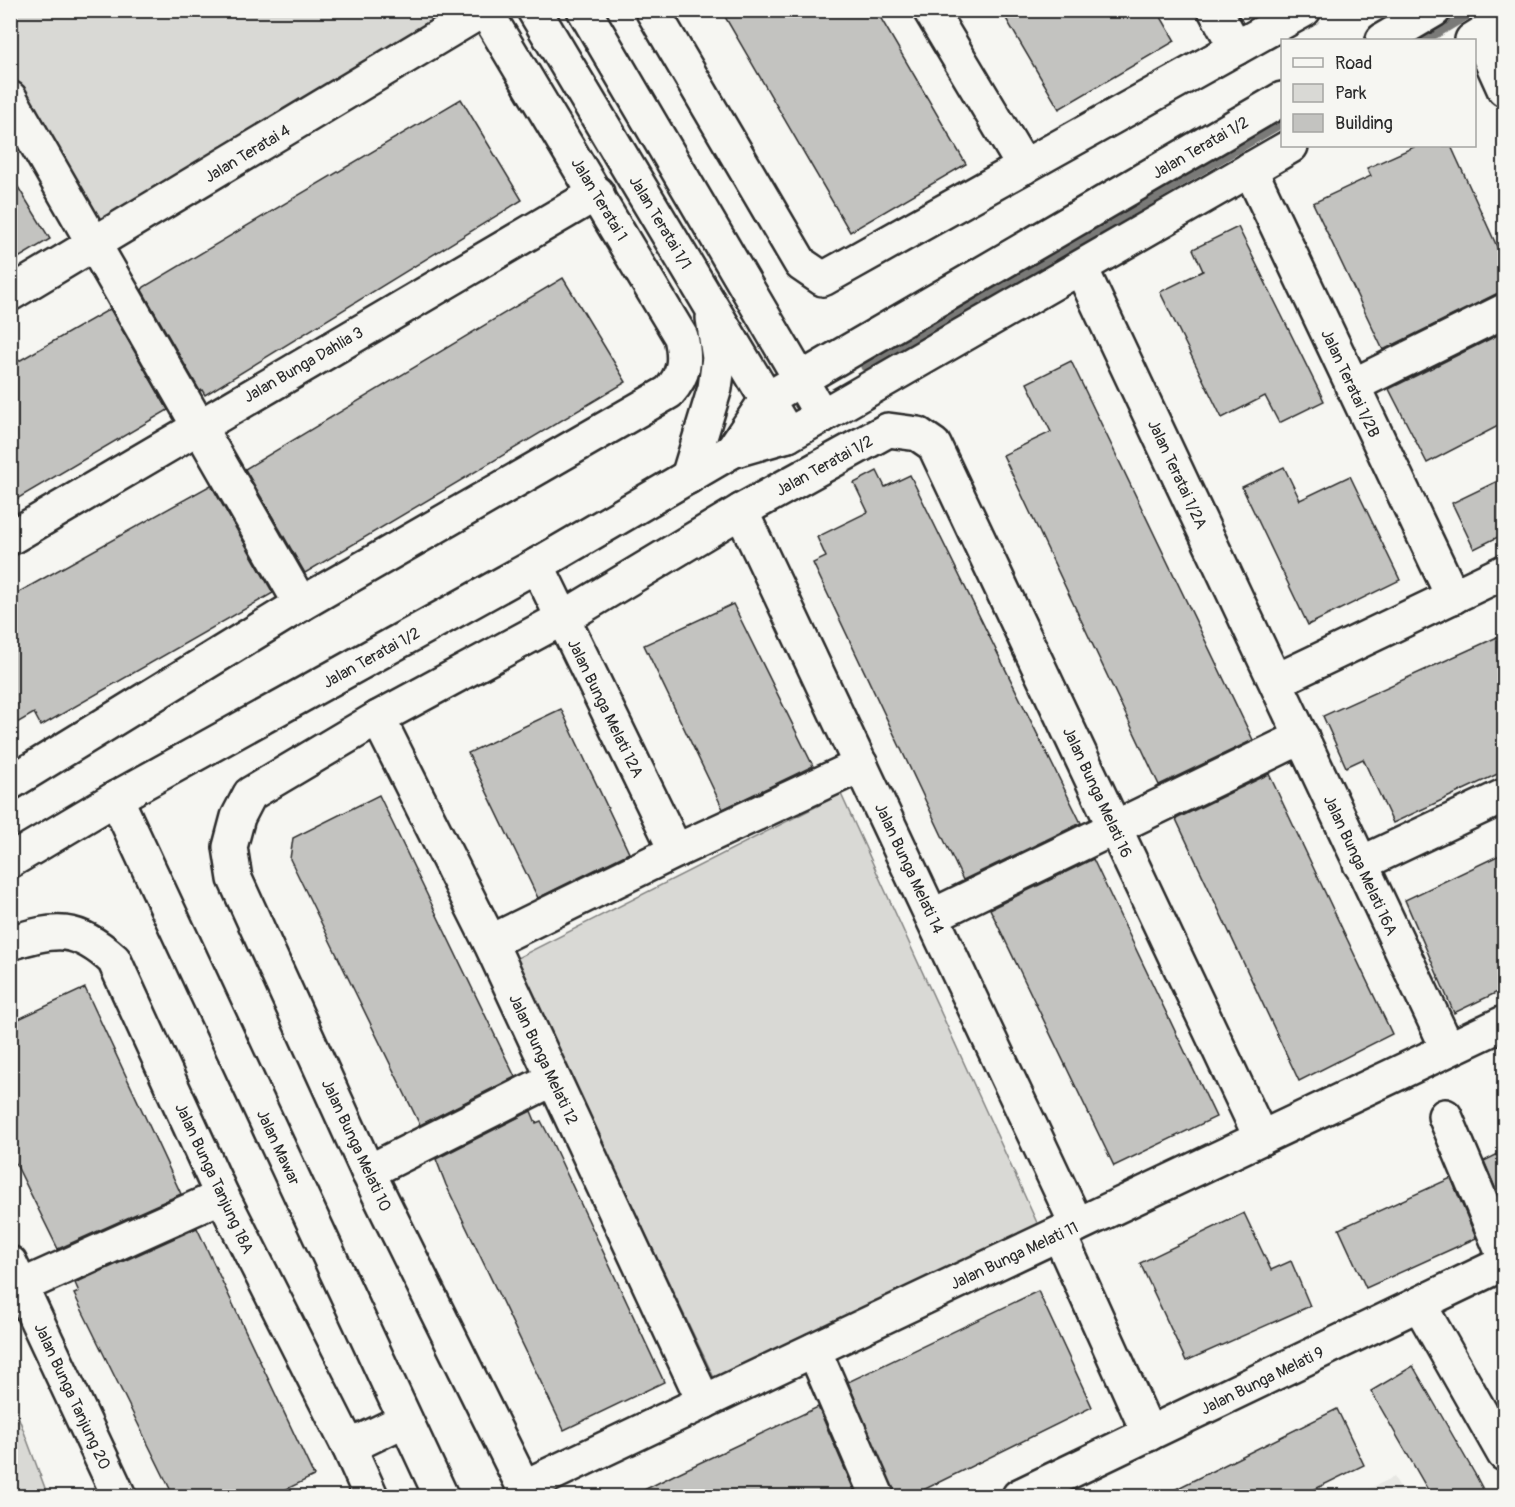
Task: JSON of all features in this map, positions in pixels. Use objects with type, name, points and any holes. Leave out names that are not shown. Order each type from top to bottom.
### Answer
[{"type":"street","name":"Jalan Teratai 1","points":[[301,604],[669,392],[679,380],[686,359],[681,337],[597,193],[484,10]]},
{"type":"street","name":"Jalan Teratai 4","points":[[10,294],[97,244],[484,10]]},
{"type":"street","name":"Jalan Teratai 1/1","points":[[534,10],[788,435]]},
{"type":"street","points":[[584,10],[822,416]]},
{"type":"street","points":[[652,10],[801,264],[823,279],[1304,10]]},
{"type":"street","points":[[930,10],[1024,167]]},
{"type":"street","points":[[1215,10],[1236,48]]},
{"type":"street","points":[[1385,39],[1434,10]]},
{"type":"street","points":[[1485,32],[1504,89]]},
{"type":"street","points":[[10,98],[97,244],[301,604],[10,783]]},
{"type":"street","name":"Jalan Teratai 1/2","points":[[732,451],[767,399],[1281,100]]},
{"type":"street","name":"Jalan Teratai 1/2","points":[[10,861],[116,798],[537,565],[732,451],[788,435],[1289,147]]},
{"type":"street","name":"Jalan Teratai 1/2B","points":[[1250,169],[1453,597]]},
{"type":"street","name":"Jalan Bunga Dahlia 3","points":[[10,538],[199,424],[597,193]]},
{"type":"street","name":"Jalan Teratai 1/2A","points":[[1081,268],[1276,681]]},
{"type":"street","points":[[688,477],[715,388],[719,358],[712,306]]},
{"type":"street","points":[[1352,386],[1504,311]]},
{"type":"street","name":"Jalan Teratai 1/2","points":[[250,794],[378,718],[562,618],[741,512],[888,429],[918,434],[934,445]]},
{"type":"street","name":"Jalan Bunga Melati 16","points":[[934,445],[1261,1138]]},
{"type":"street","name":"Jalan Bunga Melati 14","points":[[741,512],[932,916],[1068,1230],[1149,1434]]},
{"type":"street","name":"Jalan Bunga Melati 12A","points":[[537,565],[675,851]]},
{"type":"street","points":[[1276,681],[1504,572]]},
{"type":"street","name":"Jalan Bunga Melati 16A","points":[[1276,681],[1448,1049]]},
{"type":"street","name":"Jalan Bunga Melati 12","points":[[378,718],[490,942],[704,1402]]},
{"type":"street","points":[[932,916],[1302,737]]},
{"type":"street","points":[[490,942],[675,851],[861,765]]},
{"type":"street","name":"Jalan Bunga Melati 10","points":[[250,794],[238,817],[230,847],[235,879],[368,1172],[526,1492]]},
{"type":"street","points":[[1360,864],[1504,796]]},
{"type":"street","name":"Jalan Mawar","points":[[116,798],[441,1497]]},
{"type":"street","name":"Jalan Bunga Tanjung 18A","points":[[10,943],[45,932],[75,934],[96,944],[114,960],[222,1196],[349,1448],[362,1493]]},
{"type":"street","name":"Jalan Bunga Melati 11","points":[[526,1492],[704,1402],[1504,1023]]},
{"type":"street","points":[[368,1172],[553,1079]]},
{"type":"street","points":[[1445,1116],[1504,1256]]},
{"type":"street","points":[[16,1275],[222,1196]]},
{"type":"street","name":"Jalan Bunga Melati 9","points":[[1019,1497],[1504,1263]]},
{"type":"street","name":"Jalan Bunga Tanjung 20","points":[[16,1275],[119,1497]]},
{"type":"street","points":[[1419,1304],[1504,1454]]},
{"type":"street","points":[[814,1350],[877,1497]]},
{"type":"street","points":[[349,1448],[405,1420]]},
{"type":"shaded area","points":[[1394,1477],[1405,1496],[1354,1496]]},
{"type":"green space","points":[[10,11],[458,11],[101,226],[11,73]]},
{"type":"green space","points":[[841,794],[1044,1238],[717,1384],[515,959]]},
{"type":"green space","points":[[11,1397],[48,1496],[11,1496]]},
{"type":"building","points":[[721,10],[876,10],[966,164],[850,232]]},
{"type":"building","points":[[1001,10],[1157,10],[1175,41],[1059,109]]},
{"type":"building","points":[[461,99],[522,200],[205,395],[202,390],[200,391],[142,290],[144,287]]},
{"type":"building","points":[[1414,147],[1451,147],[1504,262],[1504,292],[1383,350],[1313,203],[1371,176],[1367,168]]},
{"type":"building","points":[[10,174],[50,239],[10,263]]},
{"type":"building","points":[[1238,227],[1324,401],[1279,423],[1265,396],[1222,418],[1160,292],[1203,271],[1193,249]]},
{"type":"building","points":[[563,278],[626,382],[305,573],[245,469]]},
{"type":"building","points":[[110,309],[168,410],[10,503],[10,366]]},
{"type":"building","points":[[1504,332],[1504,423],[1427,463],[1389,389]]},
{"type":"building","points":[[1071,361],[1253,740],[1159,785],[1003,455],[1051,432],[1027,383]]},
{"type":"building","points":[[1284,467],[1300,500],[1350,476],[1400,580],[1308,625],[1242,487]]},
{"type":"building","points":[[877,471],[885,487],[910,475],[1081,823],[963,880],[813,563],[826,557],[817,537],[868,512],[854,483]]},
{"type":"building","points":[[1504,478],[1504,534],[1474,549],[1452,503]]},
{"type":"building","points":[[211,485],[273,593],[41,726],[34,713],[10,727],[10,597]]},
{"type":"building","points":[[733,604],[813,766],[723,809],[644,645]]},
{"type":"building","points":[[1504,634],[1504,771],[1393,823],[1363,759],[1346,767],[1323,716]]},
{"type":"building","points":[[561,709],[629,853],[538,898],[468,753]]},
{"type":"building","points":[[1269,774],[1392,1034],[1299,1081],[1176,819]]},
{"type":"building","points":[[379,795],[515,1077],[420,1125],[290,859],[293,838]]},
{"type":"building","points":[[1504,853],[1504,989],[1454,1013],[1405,900]]},
{"type":"building","points":[[1093,859],[1216,1117],[1114,1166],[990,909]]},
{"type":"building","points":[[85,988],[181,1194],[58,1249],[10,1152],[10,1023]]},
{"type":"building","points":[[531,1111],[536,1123],[541,1121],[550,1138],[664,1382],[564,1430],[446,1185],[436,1159]]},
{"type":"building","points":[[1504,1151],[1504,1209],[1484,1161]]},
{"type":"building","points":[[1451,1178],[1476,1238],[1366,1288],[1339,1229]]},
{"type":"building","points":[[1244,1213],[1271,1270],[1291,1261],[1310,1306],[1186,1361],[1140,1263]]},
{"type":"building","points":[[197,1228],[314,1476],[270,1497],[174,1497],[74,1294],[79,1292],[75,1283]]},
{"type":"building","points":[[1038,1291],[1092,1407],[909,1497],[895,1497],[848,1382]]},
{"type":"building","points":[[1413,1366],[1487,1497],[1432,1497],[1371,1391]]},
{"type":"building","points":[[818,1407],[857,1497],[630,1497],[676,1474]]},
{"type":"building","points":[[1337,1409],[1364,1465],[1299,1497],[1160,1497]]},
{"type":"waterway","points":[[1427,39],[1476,10]]},
{"type":"waterway","points":[[865,367],[1281,124]]}]
